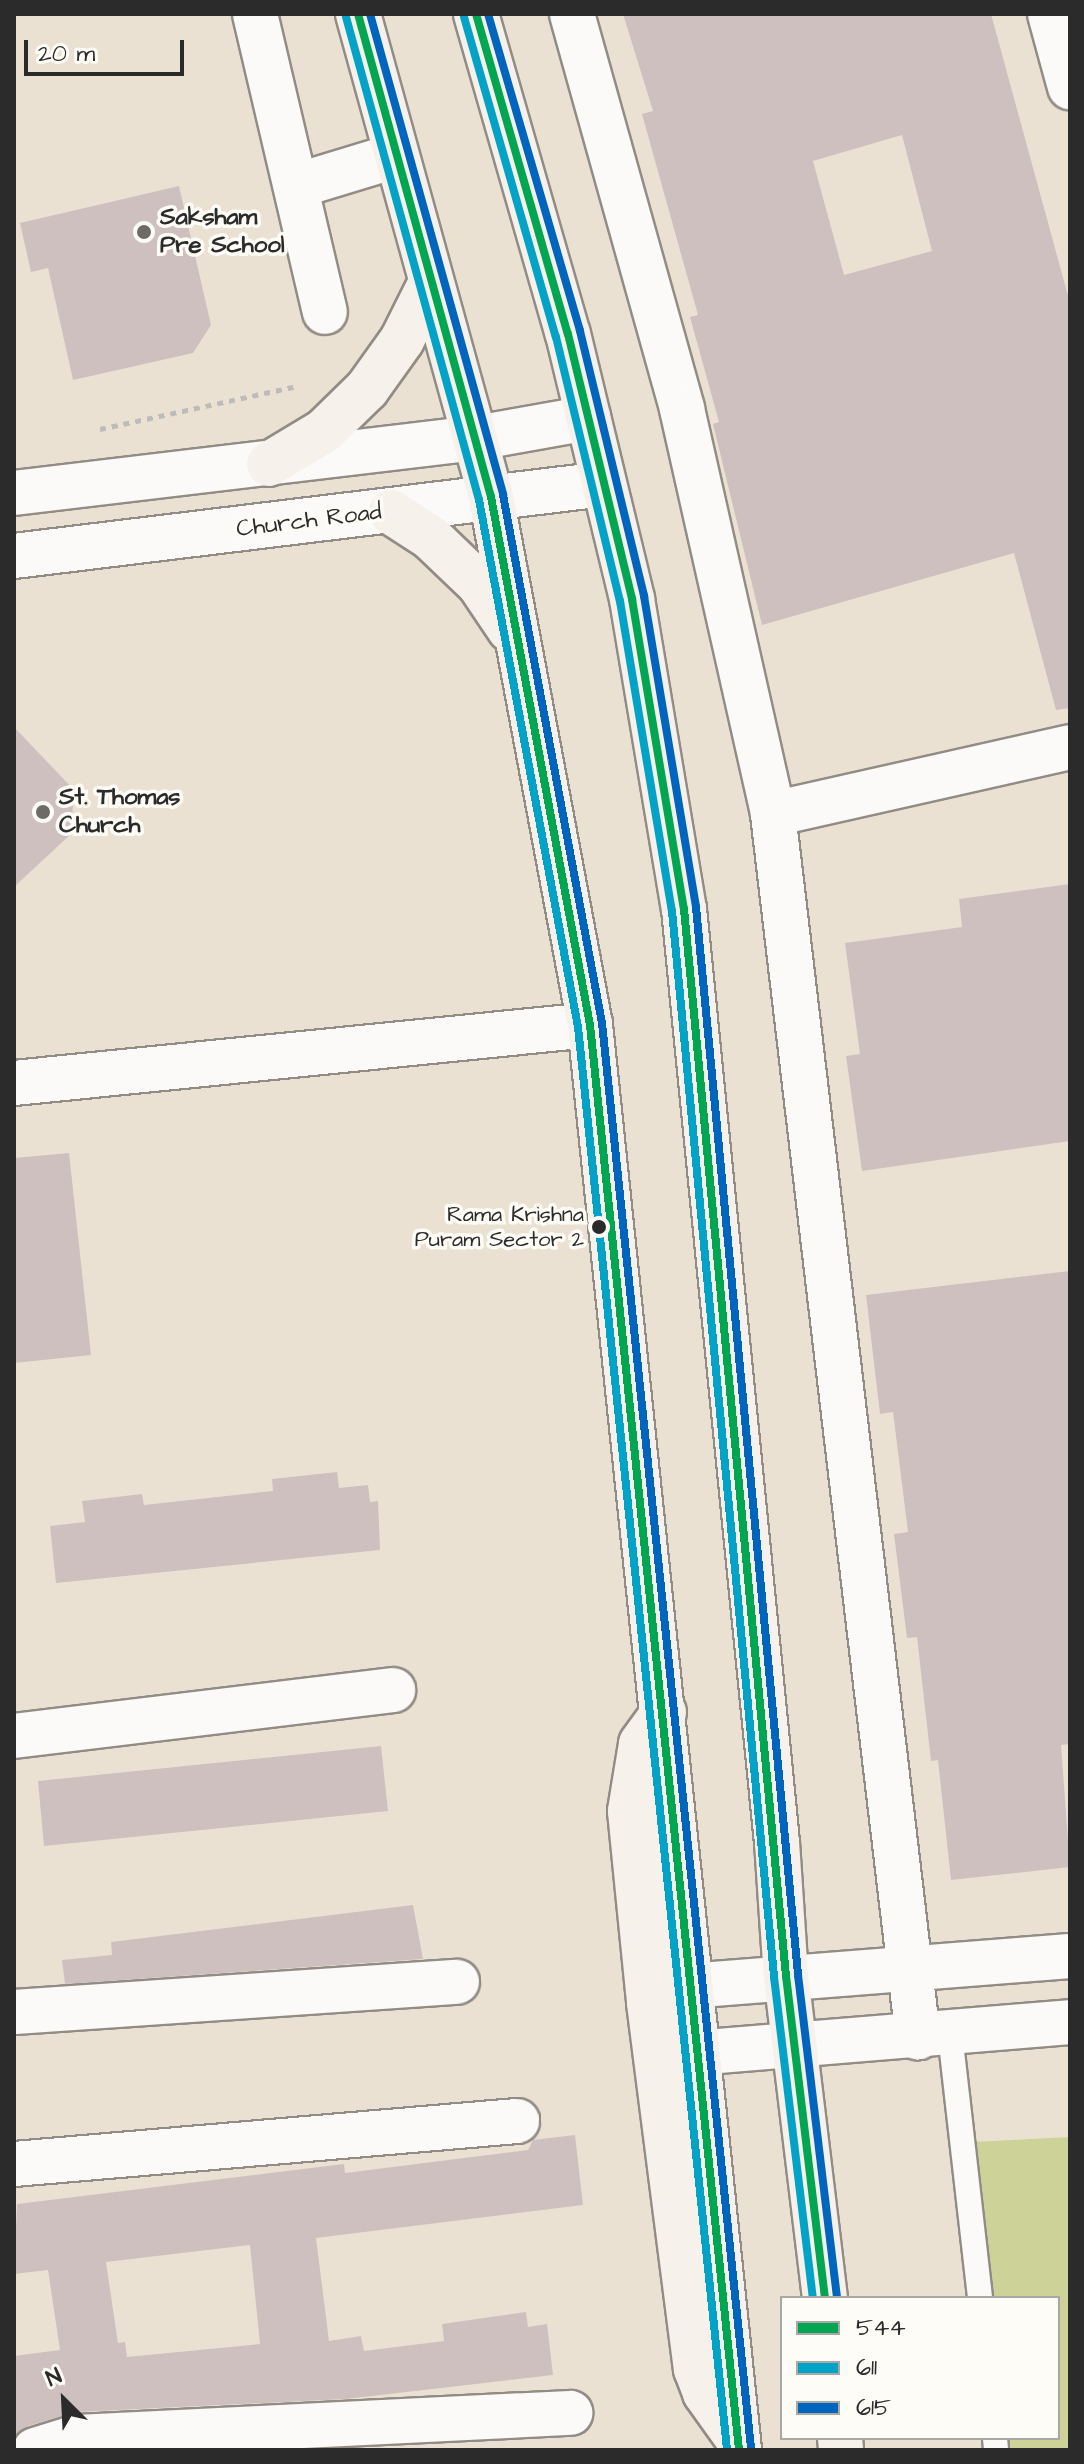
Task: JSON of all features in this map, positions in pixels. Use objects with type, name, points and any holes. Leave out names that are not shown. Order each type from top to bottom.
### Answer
[{"type":"main road","points":[[358,14],[429,286],[491,497],[590,1025],[664,1712],[694,2053],[739,2445]]},
{"type":"main road","points":[[476,14],[588,418],[632,599],[684,909],[777,1842],[793,2047],[825,2296]]},
{"type":"main road","points":[[269,464],[324,431],[367,389],[402,340],[429,286]]},
{"type":"main road","points":[[391,512],[431,538],[479,584],[518,641]]},
{"type":"main road","points":[[664,1712],[641,1744],[630,1811],[649,2003],[696,2369],[705,2393],[739,2445]]},
{"type":"street","points":[[255,14],[325,312]]},
{"type":"street","points":[[572,14],[682,409],[773,814],[909,1969],[934,2035]]},
{"type":"street","points":[[1050,14],[1070,87]]},
{"type":"street","points":[[296,186],[395,156]]},
{"type":"street","points":[[14,493],[476,438],[588,418]]},
{"type":"street","name":"Church Road","points":[[14,556],[604,484]]},
{"type":"street","points":[[773,814],[1070,747]]},
{"type":"street","points":[[14,1083],[590,1025]]},
{"type":"street","points":[[14,1736],[393,1690]]},
{"type":"street","points":[[688,1986],[1070,1956]]},
{"type":"street","points":[[14,2012],[457,1982]]},
{"type":"street","points":[[694,2053],[1070,2022]]},
{"type":"street","points":[[14,2164],[517,2121]]},
{"type":"street","points":[[35,2450],[77,2437],[570,2413]]},
{"type":"lane","points":[[934,2035],[980,2296]]},
{"type":"green space","points":[[1070,2137],[1070,2450],[982,2450],[981,2440],[1060,2440],[1060,2296],[968,2296],[953,2143]]},
{"type":"building","points":[[623,14],[991,14],[1070,303],[1070,708],[1056,710],[1014,553],[762,625],[713,424],[719,422],[690,317],[698,315],[642,114],[653,111]],"holes":[[[902,135],[932,251],[844,275],[813,161]]]},
{"type":"building","points":[[179,186],[211,325],[193,353],[73,380],[48,268],[31,272],[20,223]]},
{"type":"building","name":"St. Thomas Church","points":[[14,727],[74,790],[71,834],[14,887]]},
{"type":"building","points":[[1070,884],[1070,1141],[862,1171],[846,1056],[860,1054],[845,943],[962,927],[959,899]]},
{"type":"building","points":[[69,1153],[91,1355],[14,1363],[14,1158]]},
{"type":"building","points":[[1070,1271],[1070,1744],[1061,1745],[1070,1867],[951,1880],[938,1760],[931,1761],[917,1637],[907,1638],[894,1534],[908,1532],[893,1412],[880,1414],[866,1295]]},
{"type":"building","points":[[337,1472],[339,1488],[368,1485],[370,1502],[378,1501],[380,1550],[56,1583],[50,1526],[85,1522],[82,1501],[142,1494],[144,1505],[273,1491],[272,1479]]},
{"type":"building","points":[[381,1746],[388,1811],[44,1846],[38,1781]]},
{"type":"building","points":[[413,1905],[423,1959],[65,1984],[62,1960],[112,1955],[111,1942]]},
{"type":"building","points":[[575,2135],[583,2205],[316,2238],[329,2341],[361,2336],[364,2351],[444,2341],[442,2324],[526,2312],[528,2327],[547,2324],[553,2375],[346,2399],[76,2412],[28,2426],[14,2438],[14,2356],[60,2350],[48,2270],[14,2274],[17,2204],[344,2164],[345,2173],[528,2150],[533,2140]],"holes":[[[250,2245],[260,2344],[127,2357],[125,2342],[118,2343],[106,2262]]]},
{"type":"transit line","name":"544","points":[[358,14],[491,497],[590,1025],[739,2450]]},
{"type":"transit line","name":"615","points":[[370,14],[503,495],[602,1023],[751,2449]]},
{"type":"transit line","name":"544","points":[[476,14],[568,334],[632,599],[684,909],[786,1976],[825,2296]]},
{"type":"transit line","name":"615","points":[[488,14],[580,331],[644,596],[696,907],[798,1975],[837,2296]]},
{"type":"transit line","name":"611","points":[[346,17],[479,500],[578,1027],[727,2450]]},
{"type":"transit line","name":"611","points":[[464,17],[556,337],[620,601],[672,911],[774,1977],[813,2296]]},
{"type":"place","name":"Saksham Pre School","points":[[144,232]]},
{"type":"place","name":"St. Thomas Church","points":[[43,812]]},
{"type":"place","name":"Rama Krishna Puram Sector 2","points":[[599,1227]]}]
